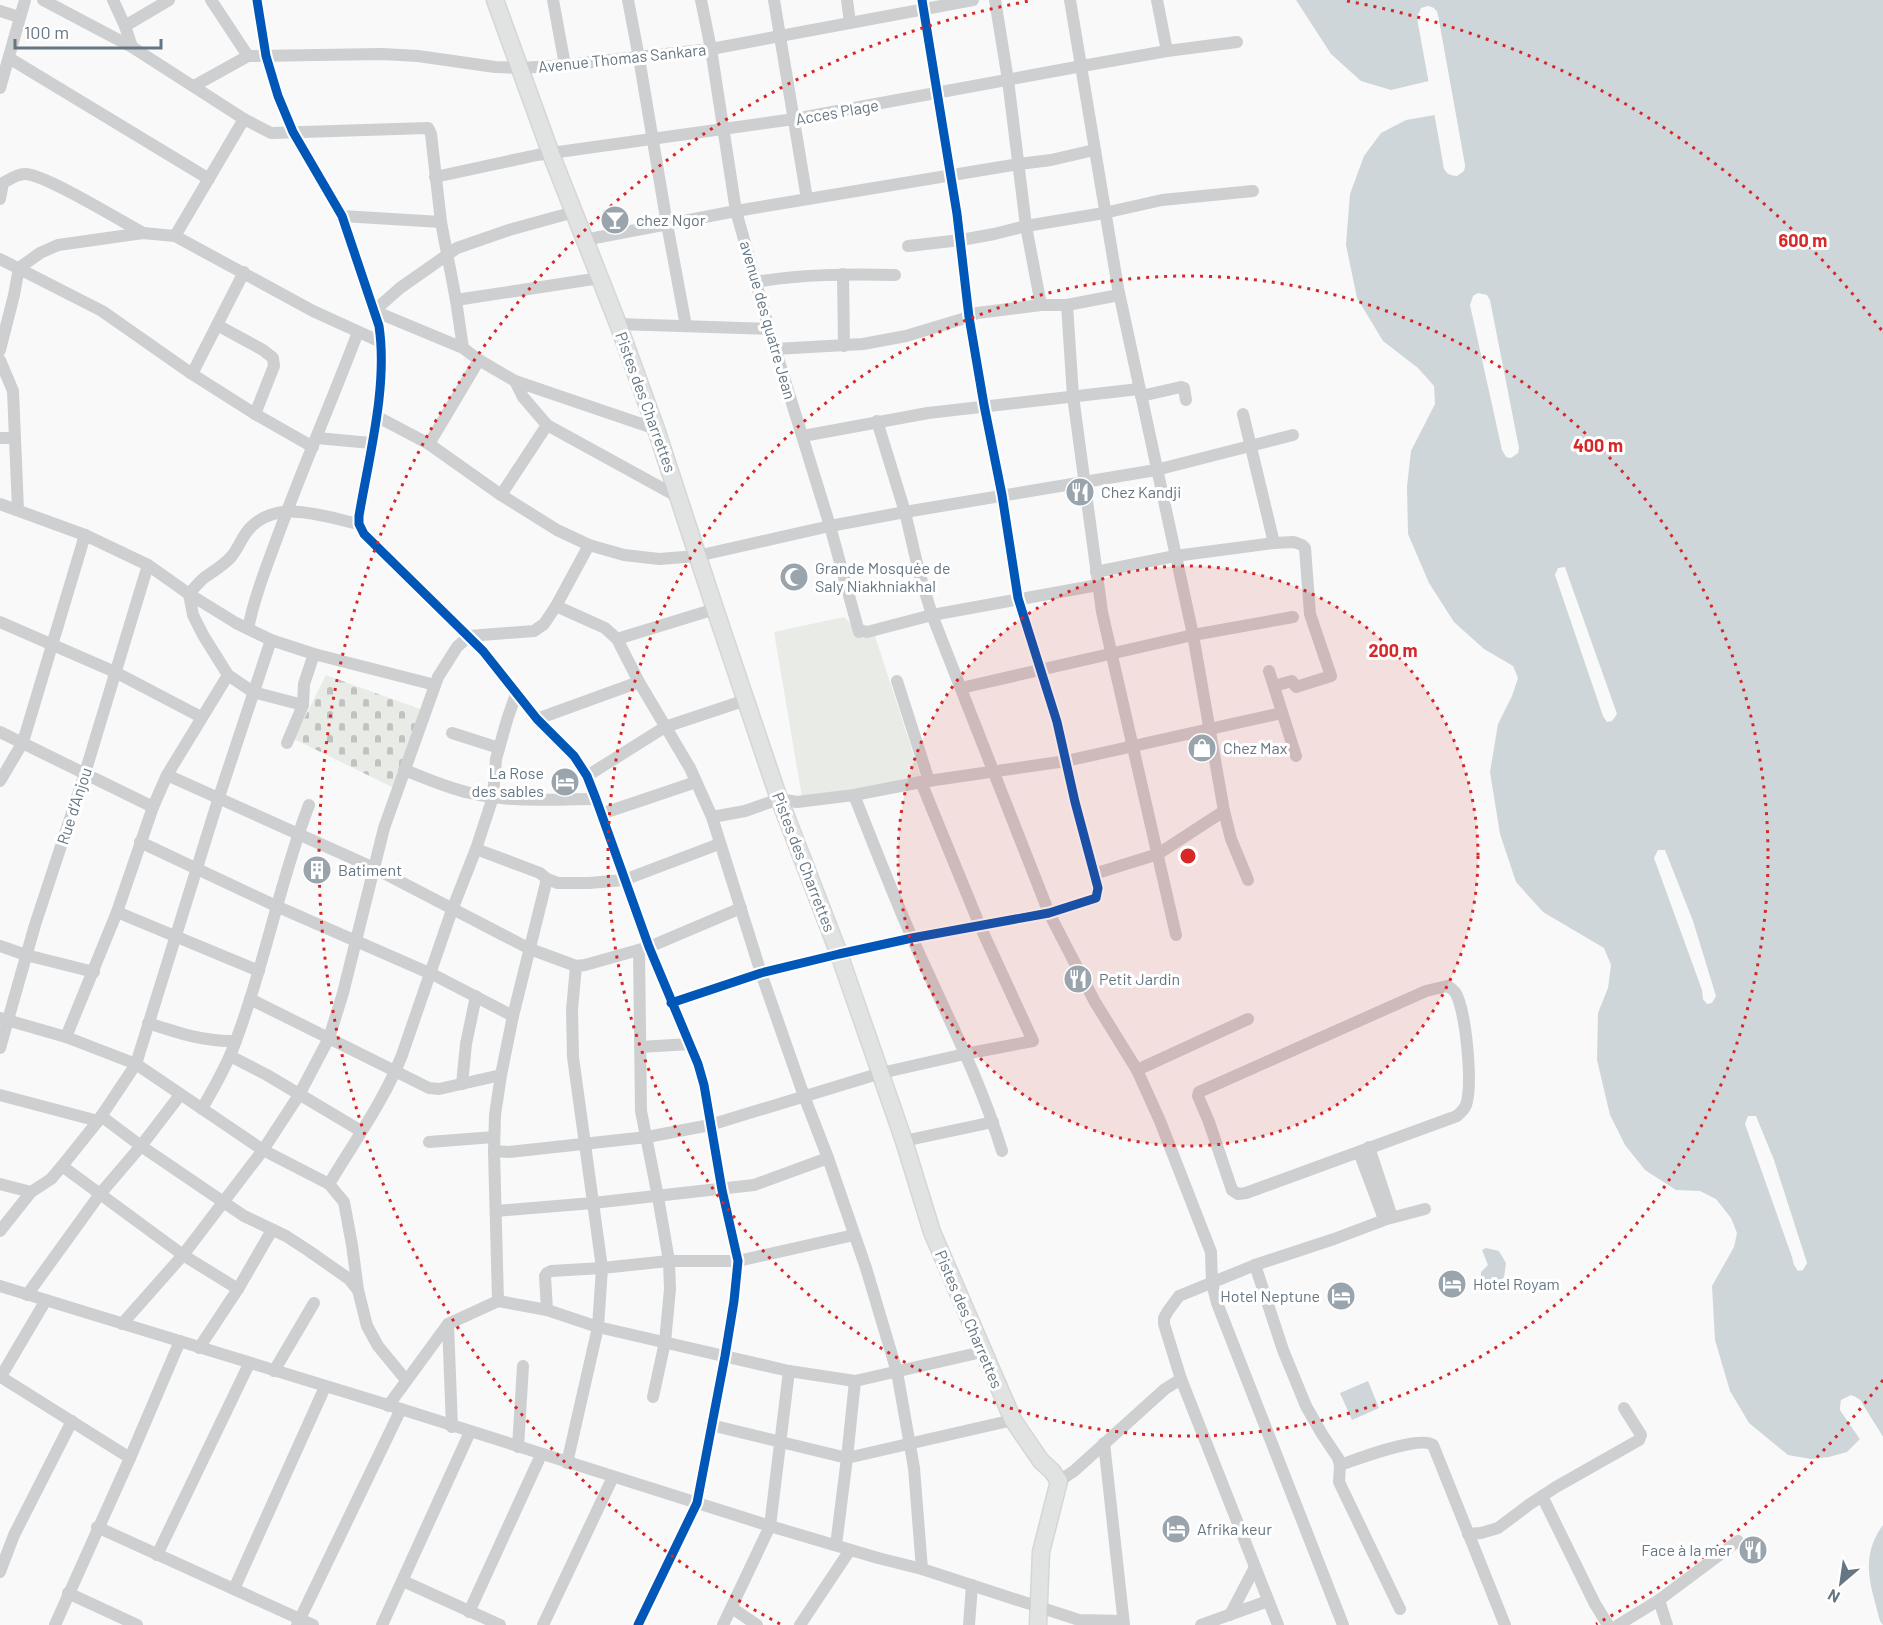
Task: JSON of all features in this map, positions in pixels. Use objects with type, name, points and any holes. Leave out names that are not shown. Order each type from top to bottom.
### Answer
[{"type":"main road","name":"Pistes des Charrettes","points":[[495,0],[656,429],[779,799],[839,954],[904,1141],[932,1232],[1013,1420],[1041,1461],[1059,1481]]},
{"type":"main road","points":[[1038,1625],[1041,1552],[1059,1481]]},
{"type":"street","points":[[0,88],[25,0]]},
{"type":"street","points":[[43,0],[132,47],[244,119],[271,133],[427,127],[430,129],[441,222],[463,348]]},
{"type":"street","points":[[113,0],[132,47]]},
{"type":"street","points":[[125,26],[169,0]]},
{"type":"street","points":[[194,86],[248,56],[211,0]]},
{"type":"street","points":[[257,0],[266,56],[278,96],[293,132],[342,216],[374,311],[381,342],[376,416],[359,524],[364,534],[483,651],[537,719],[574,756],[587,776],[624,880],[644,949],[690,1044],[704,1085],[722,1190],[738,1261],[734,1301],[697,1503],[638,1625]]},
{"type":"street","points":[[553,0],[565,65]]},
{"type":"street","points":[[628,0],[686,326]]},
{"type":"street","name":"avenue des quatre Jean","points":[[700,0],[711,48],[736,211],[775,349],[830,526],[858,630],[867,632],[932,615]]},
{"type":"street","points":[[774,0],[807,199]]},
{"type":"street","points":[[847,0],[850,23]]},
{"type":"street","name":"Avenue Thomas Sankara","points":[[248,56],[382,54],[418,56],[487,66],[521,68],[565,65],[711,48],[850,23],[922,5],[973,0]]},
{"type":"street","points":[[995,0],[1008,80],[1026,226],[1041,305]]},
{"type":"street","points":[[1070,0],[1119,295],[1193,635],[1224,811],[1231,838],[1248,880]]},
{"type":"street","points":[[1157,0],[1167,51]]},
{"type":"street","points":[[671,1003],[761,973],[912,938],[1049,913],[1096,898],[1098,888],[1095,874],[1075,802],[1057,722],[1018,598],[1002,495],[969,318],[961,240],[922,5]]},
{"type":"street","points":[[0,11],[19,17]]},
{"type":"street","name":"Acces Plage","points":[[435,177],[522,158],[794,119],[1167,51],[1238,42]]},
{"type":"street","points":[[9,58],[209,179]]},
{"type":"street","points":[[175,236],[244,119]]},
{"type":"street","points":[[585,240],[736,211],[1051,160],[1094,150]]},
{"type":"street","points":[[0,199],[2,183],[22,174],[35,176],[143,233]]},
{"type":"street","points":[[908,246],[961,240],[1162,200],[1253,191]]},
{"type":"street","points":[[374,311],[393,294],[457,248],[509,230],[574,212]]},
{"type":"street","points":[[342,216],[441,222]]},
{"type":"street","points":[[0,350],[19,268],[50,247],[143,233],[175,236],[313,311],[381,342]]},
{"type":"street","points":[[0,259],[102,310],[192,374],[255,414],[315,443],[371,443]]},
{"type":"street","points":[[192,374],[244,272]]},
{"type":"street","points":[[843,274],[844,346]]},
{"type":"street","points":[[756,282],[789,276],[895,275]]},
{"type":"street","points":[[456,300],[600,278]]},
{"type":"street","points":[[775,349],[862,344],[906,336],[969,318],[977,313],[1041,305],[1067,305],[1119,295]]},
{"type":"street","points":[[1067,305],[1073,396],[1102,612],[1176,935]]},
{"type":"street","points":[[374,311],[463,348],[515,381],[656,429]]},
{"type":"street","points":[[618,324],[769,328]]},
{"type":"street","points":[[217,325],[263,350],[273,358],[273,366],[255,414]]},
{"type":"street","points":[[248,629],[252,607],[286,511],[358,332]]},
{"type":"street","points":[[0,360],[13,391],[18,510]]},
{"type":"street","points":[[429,444],[479,360]]},
{"type":"street","points":[[515,381],[523,397],[546,425],[680,498]]},
{"type":"street","points":[[803,436],[877,421],[984,405],[1073,396],[1181,387],[1184,388],[1186,400]]},
{"type":"street","points":[[1243,414],[1275,543]]},
{"type":"street","points":[[376,416],[429,444],[501,495],[557,530],[589,545],[624,555],[659,559],[698,556],[904,512],[1156,470],[1250,444],[1293,435]]},
{"type":"street","points":[[877,421],[932,615],[992,771],[1049,913],[1095,1002],[1137,1070],[1160,1121],[1211,1252],[1212,1283],[1217,1303],[1342,1625]]},
{"type":"street","points":[[501,495],[546,425]]},
{"type":"street","points":[[0,438],[15,438]]},
{"type":"street","points":[[0,504],[85,535],[148,565],[189,594],[271,640],[315,654],[435,685]]},
{"type":"street","points":[[189,594],[203,579],[234,555],[245,534],[253,525],[270,516],[286,511],[309,513],[359,524]]},
{"type":"street","points":[[0,781],[23,742],[85,535]]},
{"type":"street","points":[[1096,572],[1175,556],[1275,543],[1294,542],[1302,545],[1305,548],[1310,614],[1331,674],[1330,678],[1296,687],[1292,681],[1274,686]]},
{"type":"street","points":[[122,1324],[183,1255],[263,1149],[299,1095],[329,1038],[343,993],[384,828],[435,685],[447,661],[468,636],[534,631],[544,624],[589,545]]},
{"type":"street","name":"Rue d’Anjou","points":[[0,1048],[4,1019],[85,774],[148,565]]},
{"type":"street","points":[[932,615],[1098,585]]},
{"type":"street","points":[[189,594],[193,615],[228,675],[253,692],[303,705]]},
{"type":"street","points":[[556,606],[605,628],[617,639],[639,682],[682,753],[712,818],[761,973],[866,1268],[897,1372],[914,1468],[922,1569]]},
{"type":"street","points":[[617,639],[715,609]]},
{"type":"street","points":[[961,688],[1193,635],[1293,617]]},
{"type":"street","points":[[0,622],[115,672],[201,717]]},
{"type":"street","points":[[0,1231],[32,1192],[51,1179],[62,1166],[100,1119],[136,1064],[219,797],[271,640]]},
{"type":"street","points":[[287,743],[303,705],[304,684],[315,654]]},
{"type":"street","points":[[1269,671],[1296,756]]},
{"type":"street","points":[[66,1037],[94,972],[140,842],[167,775],[228,675]]},
{"type":"street","points":[[494,1151],[509,1152],[647,1137],[710,1125],[881,1073],[1033,1041],[980,926],[925,782],[897,681]]},
{"type":"street","points":[[537,719],[639,682]]},
{"type":"street","points":[[328,1184],[396,1072],[493,797],[499,748],[516,694]]},
{"type":"street","points":[[587,776],[665,727],[746,700]]},
{"type":"street","points":[[712,818],[745,811],[779,799],[797,802],[854,795],[992,771],[1066,761],[1282,713]]},
{"type":"street","points":[[0,732],[153,807]]},
{"type":"street","points":[[452,733],[499,748]]},
{"type":"street","points":[[404,770],[471,794],[515,800],[596,799]]},
{"type":"street","points":[[167,775],[374,868],[530,949],[576,966],[644,949],[741,908]]},
{"type":"street","points":[[601,814],[696,782]]},
{"type":"street","points":[[854,795],[912,938],[965,1054],[993,1122],[1002,1151]]},
{"type":"street","points":[[202,1109],[236,1041],[259,971],[298,834],[309,805]]},
{"type":"street","points":[[1095,874],[1158,855],[1224,811]]},
{"type":"street","points":[[140,842],[276,906],[430,973],[513,1016]]},
{"type":"street","points":[[476,849],[540,873],[547,879],[566,884],[624,880],[719,844]]},
{"type":"street","points":[[498,1301],[494,1137],[501,1075],[547,879]]},
{"type":"street","points":[[117,912],[259,971]]},
{"type":"street","points":[[0,946],[94,972]]},
{"type":"street","points":[[644,949],[640,1047],[641,1112],[669,1261],[669,1306],[665,1342],[653,1397]]},
{"type":"street","points":[[567,1462],[598,1327],[602,1268],[571,1036],[576,966]]},
{"type":"street","points":[[1447,986],[1455,992],[1459,1001],[1465,1029],[1468,1097],[1464,1110],[1457,1116],[1364,1150],[1238,1194],[1232,1190],[1198,1096],[1199,1092],[1426,991],[1447,986]]},
{"type":"street","points":[[462,1084],[466,1044],[476,996]]},
{"type":"street","points":[[250,999],[434,1089],[501,1075]]},
{"type":"street","points":[[4,1019],[66,1037],[136,1064],[263,1149],[328,1184],[344,1202],[358,1290],[367,1326],[378,1346],[406,1380]]},
{"type":"street","points":[[1137,1070],[1248,1019]]},
{"type":"street","points":[[148,1023],[198,1038],[222,1042],[236,1041]]},
{"type":"street","points":[[640,1047],[690,1044]]},
{"type":"street","points":[[230,1056],[361,1131]]},
{"type":"street","points":[[0,1095],[100,1119],[244,1216],[286,1236],[349,1279],[358,1290]]},
{"type":"street","points":[[27,1295],[100,1194],[180,1095]]},
{"type":"street","points":[[904,1141],[993,1122]]},
{"type":"street","points":[[429,1142],[494,1137]]},
{"type":"street","points":[[1364,1150],[1388,1218]]},
{"type":"street","points":[[496,1211],[658,1197],[754,1185],[828,1158]]},
{"type":"street","points":[[62,1166],[183,1255],[238,1289]]},
{"type":"street","points":[[0,1184],[32,1192]]},
{"type":"street","points":[[1278,1625],[1181,1379],[1164,1318],[1172,1303],[1179,1296],[1254,1265],[1388,1218],[1425,1209]]},
{"type":"street","points":[[199,1348],[238,1289],[272,1230]]},
{"type":"street","points":[[547,1310],[545,1276],[547,1273],[669,1261],[738,1261],[854,1235]]},
{"type":"street","points":[[1254,1265],[1283,1350],[1306,1406],[1338,1458],[1339,1482],[1400,1609]]},
{"type":"street","points":[[0,1286],[402,1409],[452,1427],[770,1526],[922,1569],[1079,1620],[1124,1623],[1104,1443]]},
{"type":"street","points":[[46,1300],[0,1378],[130,1458]]},
{"type":"street","points":[[388,1406],[448,1324],[498,1301],[547,1310],[598,1327],[789,1371],[855,1381],[982,1352]]},
{"type":"street","points":[[274,1371],[314,1304]]},
{"type":"street","points":[[448,1324],[452,1427]]},
{"type":"street","points":[[55,1625],[180,1341]]},
{"type":"street","points":[[157,1555],[249,1364]]},
{"type":"street","points":[[518,1447],[523,1366]]},
{"type":"street","points":[[723,1625],[770,1526],[789,1371]]},
{"type":"street","points":[[1059,1481],[1074,1471],[1165,1389],[1181,1379]]},
{"type":"street","points":[[836,1545],[848,1458],[855,1381]]},
{"type":"street","points":[[234,1589],[325,1387]]},
{"type":"street","points":[[1468,1534],[1498,1528],[1542,1496],[1639,1440],[1641,1435],[1624,1408]]},
{"type":"street","points":[[299,1622],[402,1409]]},
{"type":"street","points":[[711,1425],[848,1458],[1013,1420]]},
{"type":"street","points":[[0,1572],[14,1535],[72,1421]]},
{"type":"street","points":[[382,1625],[470,1432]]},
{"type":"street","points":[[1340,1465],[1395,1447],[1429,1442],[1433,1445],[1505,1625]]},
{"type":"street","points":[[469,1612],[541,1455]]},
{"type":"street","points":[[543,1625],[613,1477]]},
{"type":"street","points":[[1542,1496],[1595,1604],[1608,1625]]},
{"type":"street","points":[[98,1527],[234,1589],[299,1622],[313,1625]]},
{"type":"street","points":[[1618,1625],[1659,1600],[1738,1541]]},
{"type":"street","points":[[801,1625],[850,1550]]},
{"type":"street","points":[[1230,1615],[1255,1567]]},
{"type":"street","points":[[403,1581],[500,1625]]},
{"type":"street","points":[[969,1625],[972,1585]]},
{"type":"street","points":[[68,1593],[137,1625]]},
{"type":"street","points":[[1659,1600],[1667,1625]]},
{"type":"street","points":[[1201,1625],[1268,1601]]},
{"type":"street","points":[[732,1608],[757,1625]]},
{"type":"green space","points":[[844,617],[861,633],[875,636],[921,778],[802,797],[774,632]]},
{"type":"green space","points":[[326,675],[425,711],[396,789],[294,739]]},
{"type":"shaded area","points":[[1296,0],[1883,0],[1883,1437],[1860,1400],[1854,1396],[1841,1400],[1840,1410],[1860,1439],[1847,1452],[1811,1459],[1788,1455],[1749,1423],[1730,1391],[1715,1340],[1712,1286],[1734,1247],[1737,1233],[1731,1218],[1716,1199],[1700,1191],[1676,1190],[1645,1170],[1625,1145],[1610,1115],[1597,1060],[1598,1013],[1608,988],[1611,965],[1604,948],[1543,912],[1516,882],[1500,834],[1490,772],[1498,724],[1518,678],[1513,666],[1484,649],[1454,622],[1429,583],[1408,534],[1407,486],[1411,451],[1435,404],[1434,386],[1418,368],[1383,341],[1357,298],[1346,245],[1350,194],[1364,156],[1381,133],[1406,120],[1435,115],[1446,172],[1454,176],[1465,168],[1437,11],[1428,6],[1417,15],[1429,81],[1391,90],[1361,81],[1331,54]]},
{"type":"shaded area","points":[[1486,1248],[1499,1251],[1506,1263],[1504,1277],[1498,1283],[1488,1284],[1481,1276],[1481,1272],[1488,1265],[1482,1250]]},
{"type":"shaded area","points":[[1368,1381],[1379,1408],[1352,1420],[1340,1393]]},
{"type":"shaded area","points":[[1883,1525],[1883,1625],[1873,1595],[1869,1560],[1871,1549]]},
{"type":"pier","points":[[1428,6],[1434,8],[1438,15],[1465,165],[1464,171],[1457,176],[1448,174],[1444,169],[1434,112],[1438,114],[1447,168],[1450,172],[1456,173],[1461,170],[1462,165],[1435,15],[1428,9],[1420,15],[1432,80],[1429,84],[1417,18],[1421,8]]},
{"type":"pier","points":[[1478,293],[1487,295],[1490,300],[1519,448],[1518,453],[1511,458],[1506,457],[1502,450],[1470,305],[1473,296]]},
{"type":"pier","points":[[1565,567],[1617,714],[1612,721],[1607,722],[1603,716],[1555,575],[1558,568]]},
{"type":"pier","points":[[1658,850],[1665,850],[1693,921],[1716,996],[1712,1003],[1707,1004],[1703,999],[1702,990],[1654,858]]},
{"type":"pier","points":[[1748,1116],[1756,1116],[1774,1160],[1807,1263],[1803,1270],[1798,1271],[1794,1265],[1745,1124]]},
{"type":"pier","points":[[1851,1395],[1860,1400],[1883,1440],[1857,1402],[1848,1399],[1843,1404],[1843,1409],[1863,1438],[1862,1442],[1840,1410],[1841,1400]]},
{"type":"cycle path","points":[[257,0],[266,56],[278,96],[293,132],[342,216],[379,326],[381,349],[379,397],[359,524],[364,534],[483,651],[537,719],[574,756],[587,776],[649,947],[698,1064],[704,1085],[722,1190],[738,1261],[734,1301],[697,1503],[638,1625]]},
{"type":"cycle path","points":[[671,1003],[761,973],[912,938],[1049,913],[1096,898],[1098,888],[1057,722],[1018,598],[1002,495],[969,317],[957,214],[922,0]]},
{"type":"place","name":"chez Ngor","points":[[615,220]]},
{"type":"place","name":"Chez Kandji","points":[[1080,492]]},
{"type":"place","name":"Grande Mosquée de Saly Niakhniakhal","points":[[794,577]]},
{"type":"place","name":"Chez Max","points":[[1202,748]]},
{"type":"place","name":"La Rose des sables","points":[[565,782]]},
{"type":"place","name":"Batiment","points":[[317,870]]},
{"type":"place","name":"Petit Jardin","points":[[1078,979]]},
{"type":"place","name":"Hotel Royam","points":[[1452,1284]]},
{"type":"place","name":"Hotel Neptune","points":[[1341,1296]]},
{"type":"place","name":"Afrika keur","points":[[1176,1529]]},
{"type":"place","name":"Face à la mer","points":[[1753,1550]]}]
